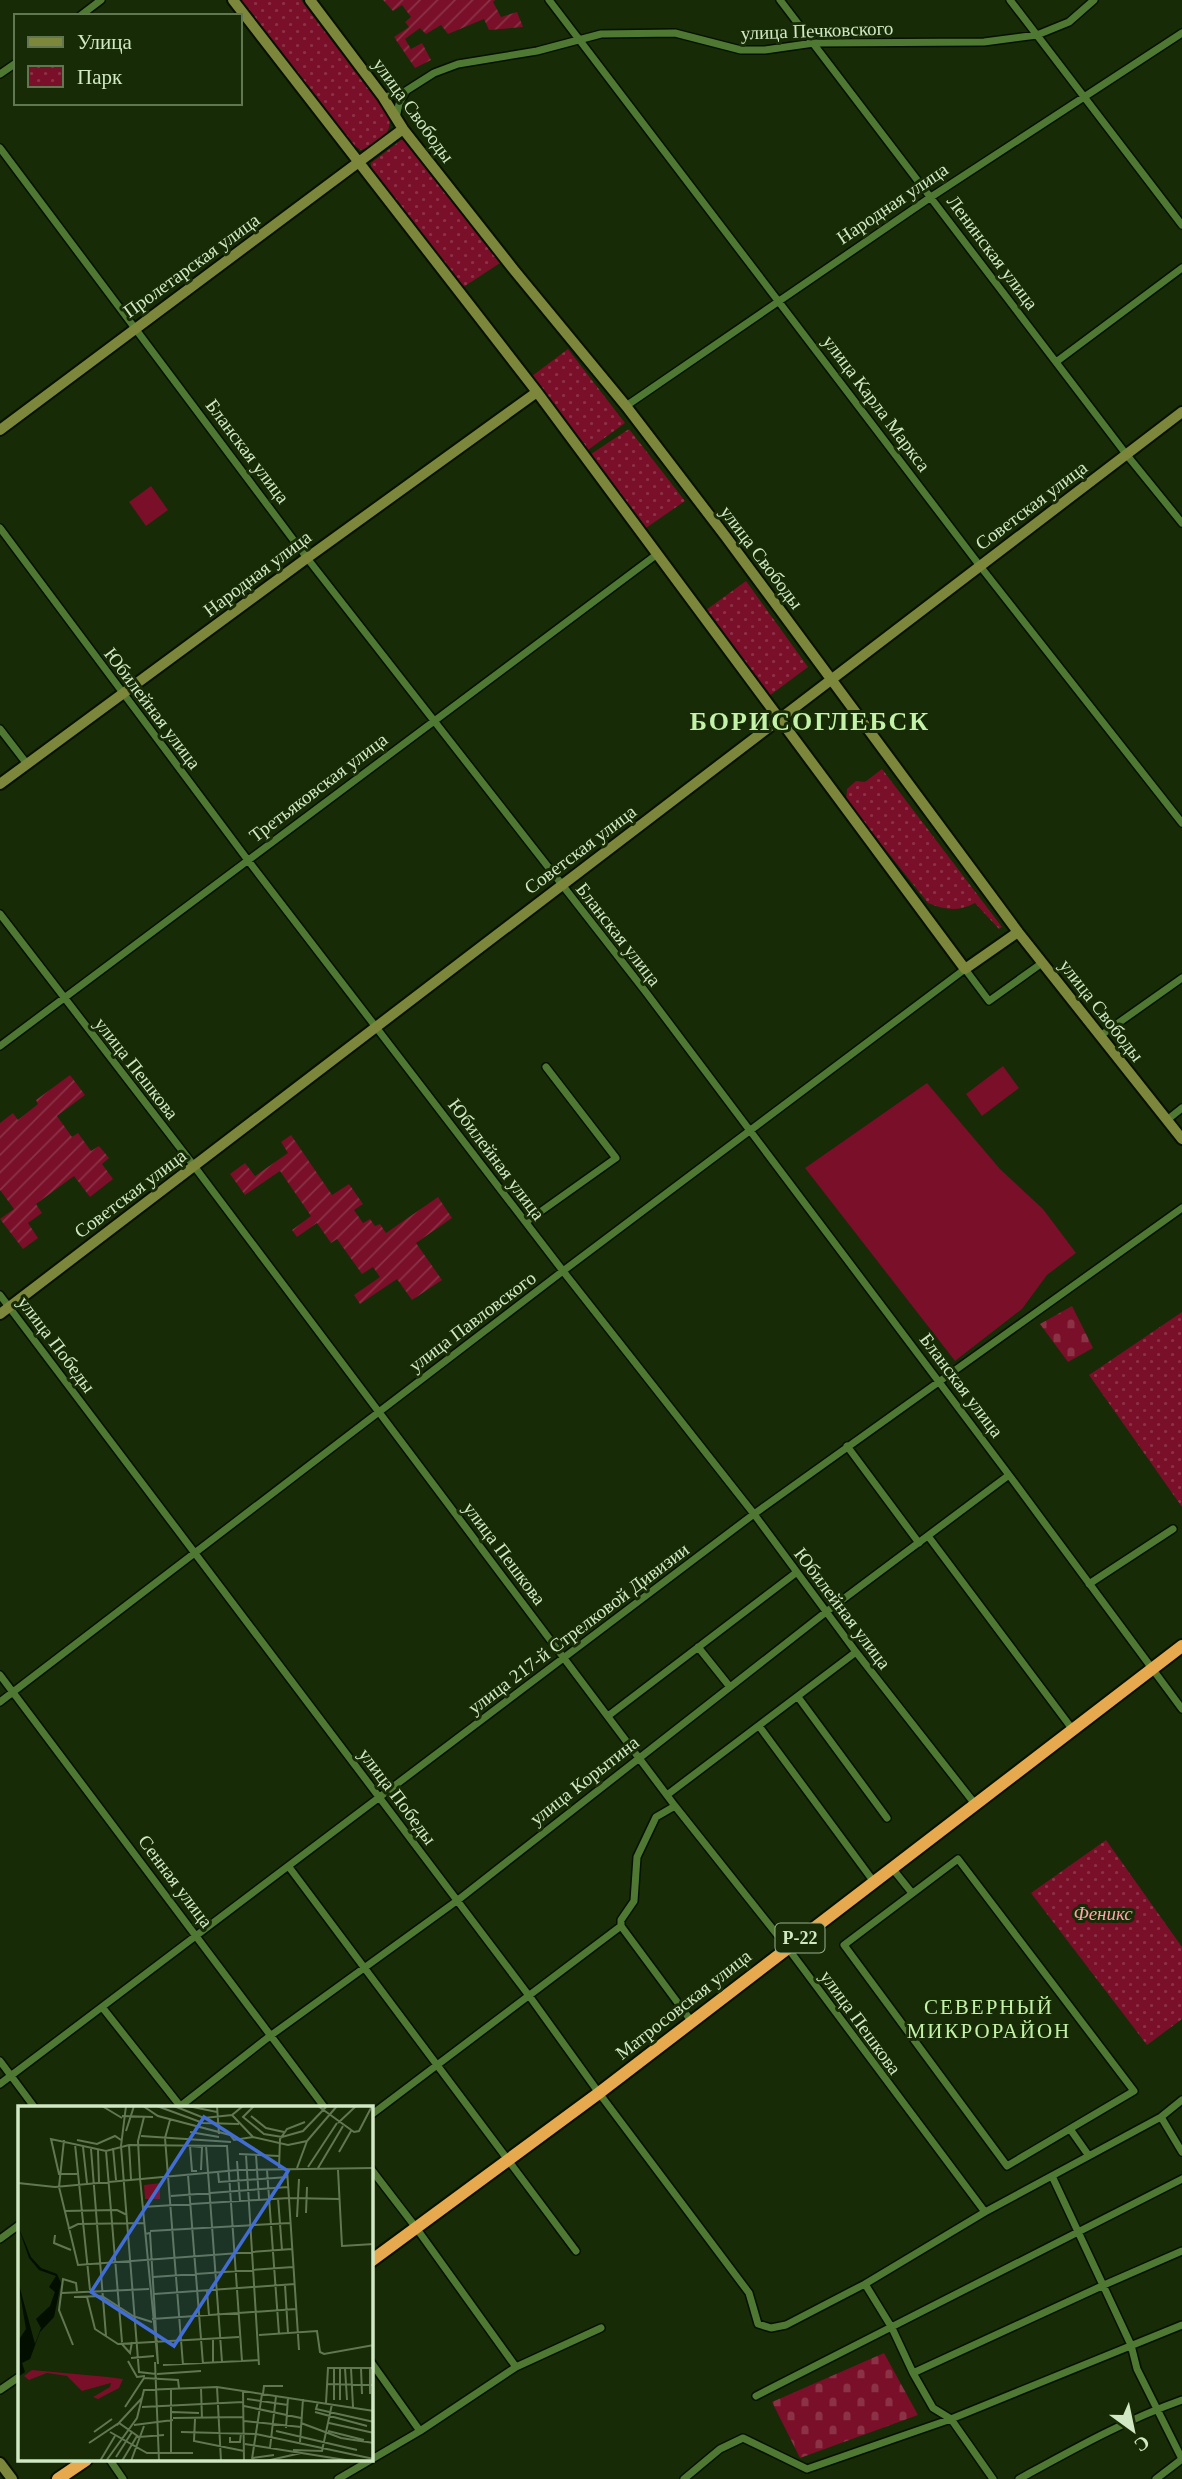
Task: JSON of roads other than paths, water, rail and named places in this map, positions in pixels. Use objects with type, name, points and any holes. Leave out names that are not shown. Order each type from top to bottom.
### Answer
[{"type":"highway","name":"Матросовская улица","points":[[373,2260],[599,2093],[1182,1646]]},
{"type":"highway","points":[[58,2479],[83,2462]]},
{"type":"main road","points":[[233,0],[537,392],[965,969],[1017,932]]},
{"type":"main road","name":"улица Свободы","points":[[310,0],[404,129],[626,407],[1017,932],[1182,1139]]},
{"type":"main road","name":"Пролетарская улица","points":[[0,430],[404,129]]},
{"type":"main road","name":"Народная улица","points":[[0,784],[537,392]]},
{"type":"main road","name":"Советская улица","points":[[4,1310],[1182,412]]},
{"type":"main road","points":[[0,2463],[12,2479]]},
{"type":"street","points":[[83,14],[102,0]]},
{"type":"street","name":"улица Карла Маркса","points":[[549,0],[980,566],[1182,823]]},
{"type":"street","name":"Ленинская улица","points":[[780,0],[1126,454],[1182,523]]},
{"type":"street","points":[[1010,0],[1182,225]]},
{"type":"street","name":"улица Печковского","points":[[383,97],[401,94],[434,73],[458,64],[537,51],[601,34],[676,33],[741,50],[765,50],[814,43],[984,43],[1037,36],[1069,22],[1094,0]]},
{"type":"street","name":"Народная улица","points":[[626,407],[931,197],[1182,33]]},
{"type":"street","points":[[396,118],[402,97],[413,85]]},
{"type":"street","name":"Бланская улица","points":[[0,148],[307,558],[645,991],[1182,1709]]},
{"type":"street","points":[[1056,362],[1182,268]]},
{"type":"street","name":"Юбилейная улица","points":[[0,528],[247,859],[975,1804]]},
{"type":"street","name":"Третьяковская улица","points":[[0,1046],[656,555]]},
{"type":"street","points":[[0,729],[27,764]]},
{"type":"street","name":"улица Пешкова","points":[[0,914],[194,1166],[675,1806],[787,1947],[985,2212]]},
{"type":"street","points":[[965,969],[989,1001],[1042,963]]},
{"type":"street","name":"улица Павловского","points":[[0,1702],[563,1271],[965,969]]},
{"type":"street","points":[[1100,1036],[1182,978]]},
{"type":"street","points":[[526,1222],[616,1157],[546,1067]]},
{"type":"street","points":[[1167,1120],[1182,1108]]},
{"type":"street","name":"улица 217-й Стрелковой Дивизии","points":[[0,2084],[754,1514],[1182,1208]]},
{"type":"street","name":"улица Победы","points":[[0,1295],[4,1310],[195,1552],[530,1997],[748,2293],[758,2324],[771,2328],[786,2325],[865,2284]]},
{"type":"street","points":[[847,1446],[919,1543]]},
{"type":"street","name":"улица Корытина","points":[[181,2106],[270,2036],[458,1900],[826,1612],[1009,1475]]},
{"type":"street","points":[[1089,1584],[1173,1529]]},
{"type":"street","points":[[928,1536],[1073,1730]]},
{"type":"street","points":[[608,1716],[797,1572]]},
{"type":"street","points":[[698,1647],[730,1688]]},
{"type":"street","points":[[667,1795],[856,1652]]},
{"type":"street","name":"Сенная улица","points":[[0,1675],[323,2106]]},
{"type":"street","points":[[798,1698],[887,1818]]},
{"type":"street","points":[[759,1726],[874,1882]]},
{"type":"street","points":[[675,1806],[656,1817],[637,1857],[634,1901],[621,1920],[621,1926],[692,2022]]},
{"type":"street","points":[[958,1859],[1134,2091],[1007,2166],[844,1945],[912,1893],[958,1859]]},
{"type":"street","points":[[289,1867],[576,2251]]},
{"type":"street","points":[[892,1868],[912,1893]]},
{"type":"street","points":[[373,2114],[621,1926]]},
{"type":"street","points":[[102,2007],[179,2106]]},
{"type":"street","points":[[0,2061],[34,2106]]},
{"type":"street","points":[[993,2479],[951,2419],[933,2408],[892,2328],[865,2284],[985,2212],[1161,2117],[1182,2100]]},
{"type":"street","points":[[1161,2117],[1182,2151]]},
{"type":"street","points":[[1070,2129],[1089,2157]]},
{"type":"street","points":[[373,2172],[417,2228],[516,2367]]},
{"type":"street","points":[[1052,2176],[1131,2345],[1137,2369],[1182,2459],[1156,2479]]},
{"type":"street","points":[[756,2396],[1182,2179]]},
{"type":"street","points":[[0,2239],[18,2226]]},
{"type":"street","points":[[913,2373],[1182,2252]]},
{"type":"street","points":[[684,2479],[720,2449],[743,2438],[807,2469],[951,2419],[1182,2325]]},
{"type":"street","points":[[373,2459],[420,2431],[516,2367],[601,2328]]},
{"type":"street","points":[[373,2365],[420,2431]]},
{"type":"street","points":[[0,2390],[18,2378]]},
{"type":"street","points":[[1019,2479],[1157,2409],[1182,2400]]},
{"type":"street","points":[[111,2462],[123,2479]]},
{"type":"street","points":[[338,2479],[367,2462]]},
{"type":"district","name":"БОРИСОГЛЕБСК","points":[[810,721]]},
{"type":"district","name":"СЕВЕРНЫЙ МИКРОРАЙОН","points":[[989,2019]]},
{"type":"park label","name":"Феникс","points":[[1103,1913]]}]
